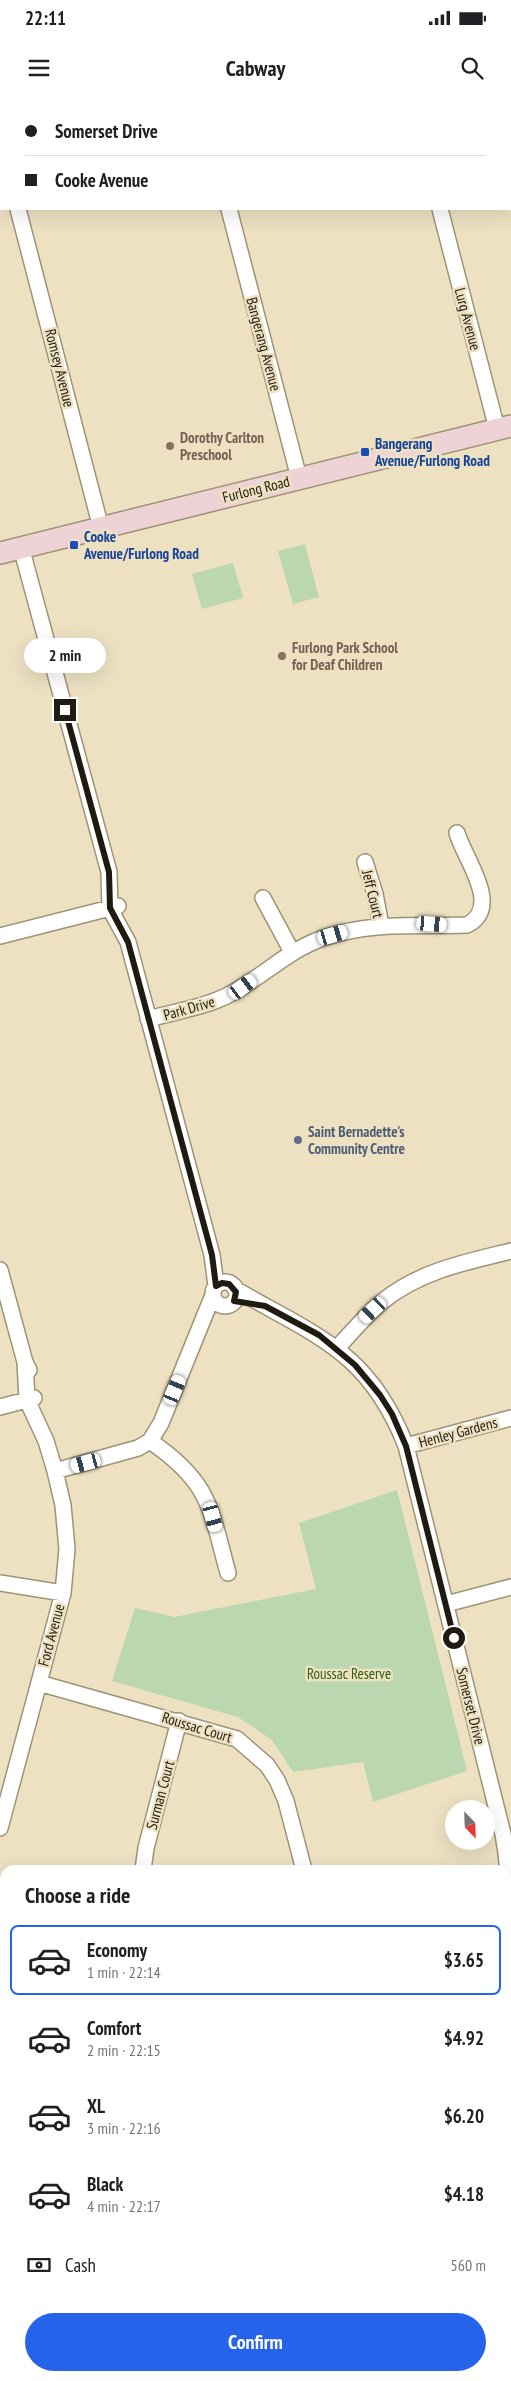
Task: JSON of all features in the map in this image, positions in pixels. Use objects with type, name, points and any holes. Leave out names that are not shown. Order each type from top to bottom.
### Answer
[{"type":"street","name":"Romsey Avenue","points":[[18,210],[101,528]]},
{"type":"street","name":"Bangerang Avenue","points":[[229,210],[299,478]]},
{"type":"street","name":"Lurg Avenue","points":[[440,210],[504,427]]},
{"type":"street","name":"Furlong Road","points":[[0,552],[504,427]]},
{"type":"street","points":[[21,547],[109,872],[116,884],[114,907],[126,926],[128,942],[148,1019],[224,1293],[202,1325],[161,1423],[150,1441],[123,1454],[55,1471]]},
{"type":"street","name":"Park Drive","points":[[148,1019],[231,994],[292,952],[323,938],[381,926],[409,924],[467,925],[478,917],[481,886],[457,833]]},
{"type":"street","name":"Jeff Court","points":[[365,862],[381,926]]},
{"type":"street","points":[[263,898],[292,952]]},
{"type":"street","points":[[0,936],[114,907]]},
{"type":"street","points":[[337,1348],[384,1301],[409,1284],[440,1270],[511,1251]]},
{"type":"street","name":"Ford Avenue","points":[[0,1270],[25,1362],[32,1376],[30,1399],[44,1415],[46,1440],[55,1471],[66,1525],[67,1549],[63,1593],[39,1683],[6,1784],[0,1828]]},
{"type":"street","name":"Somerset Drive","points":[[224,1293],[265,1306],[319,1335],[337,1348],[370,1380],[392,1414],[406,1446],[507,1832],[509,1865]]},
{"type":"street","points":[[0,1407],[30,1399]]},
{"type":"street","name":"Henley Gardens","points":[[406,1446],[511,1418]]},
{"type":"street","points":[[150,1441],[188,1471],[200,1487],[213,1517],[228,1573]]},
{"type":"street","points":[[0,1583],[63,1593]]},
{"type":"street","points":[[446,1604],[511,1587]]},
{"type":"street","name":"Roussac Court","points":[[39,1683],[179,1721],[237,1739],[267,1765],[286,1801],[303,1865]]},
{"type":"street","name":"Surman Court","points":[[144,1865],[146,1848],[179,1721]]},
{"type":"green space","points":[[305,544],[319,597],[293,604],[278,551]]},
{"type":"green space","points":[[233,563],[243,598],[202,609],[192,574]]},
{"type":"green space","name":"Roussac Reserve","points":[[397,1490],[467,1771],[373,1802],[363,1762],[293,1772],[272,1740],[238,1717],[112,1681],[135,1608],[174,1617],[316,1589],[299,1523]]},
{"type":"place","name":"Dorothy Carlton Preschool","points":[[170,446]]},
{"type":"place","name":"Bangerang Avenue/Furlong Road","points":[[365,452]]},
{"type":"place","name":"Cooke Avenue/Furlong Road","points":[[74,545]]},
{"type":"place","name":"Furlong Park School for Deaf Children","points":[[282,656]]},
{"type":"place","name":"Saint Bernadette's Community Centre","points":[[298,1140]]},
{"type":"route","points":[[65,710],[109,872],[110,908],[128,942],[212,1255],[216,1286],[222,1283],[229,1284],[236,1292],[234,1301],[265,1306],[319,1335],[337,1348],[370,1380],[392,1414],[406,1446],[454,1638]]}]
